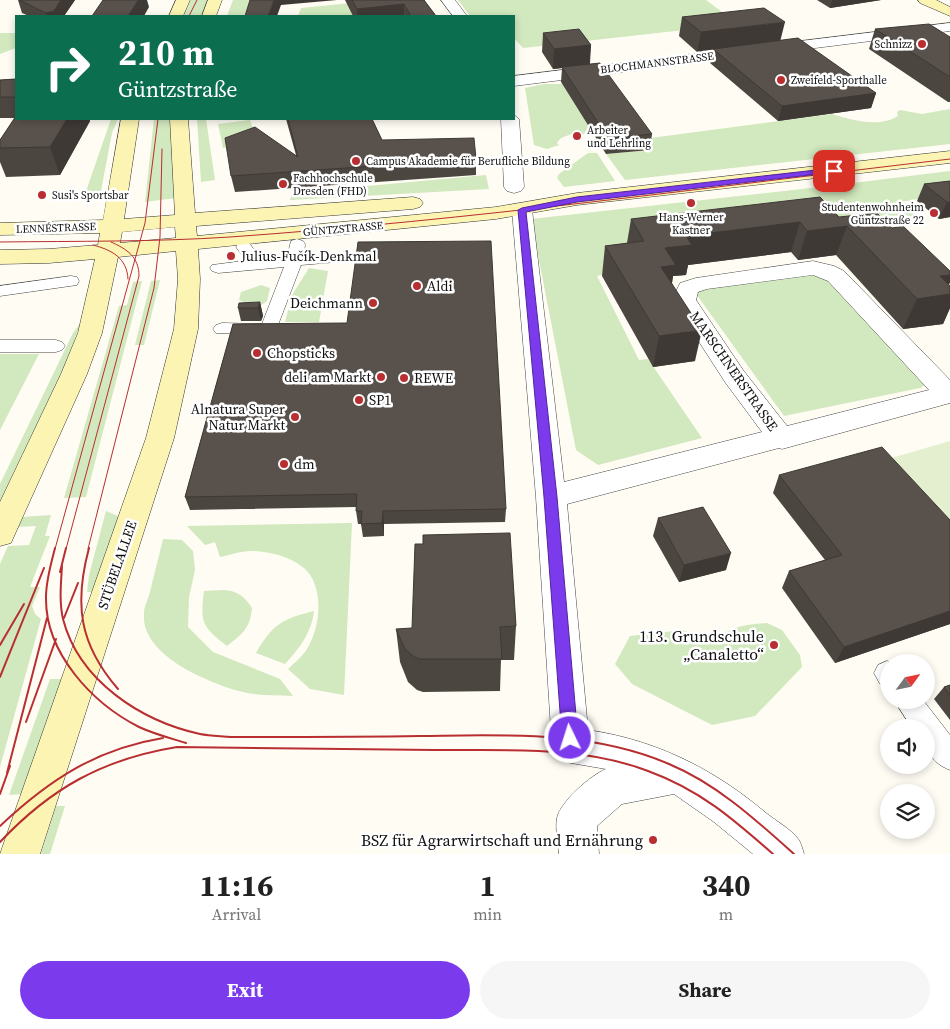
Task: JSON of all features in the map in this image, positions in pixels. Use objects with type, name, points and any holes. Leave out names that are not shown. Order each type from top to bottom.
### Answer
[{"type":"main road","points":[[176,15],[183,0]]},
{"type":"main road","points":[[209,15],[215,0]]},
{"type":"main road","points":[[925,0],[950,12]]},
{"type":"main road","points":[[0,534],[74,374],[90,333],[108,251],[130,120]]},
{"type":"main road","name":"STÜBELALLEE","points":[[20,854],[160,438],[186,329],[189,271],[179,120]]},
{"type":"main road","name":"GÜNTZSTRASSE","points":[[108,251],[522,210],[577,200],[950,158]]},
{"type":"main road","name":"GÜNTZSTRASSE","points":[[112,226],[427,202],[577,200]]},
{"type":"main road","name":"LENNÉSTRASSE","points":[[0,229],[112,226]]},
{"type":"main road","name":"LENNÉSTRASSE","points":[[0,257],[49,256],[108,251]]},
{"type":"street","points":[[448,0],[459,15]]},
{"type":"street","name":"BLOCHMANNSTRASSE","points":[[515,81],[950,27]]},
{"type":"street","points":[[510,120],[514,187]]},
{"type":"street","points":[[522,210],[551,497],[571,745],[621,754],[675,775],[712,795],[750,824],[784,854]]},
{"type":"street","points":[[269,329],[280,296],[295,261],[296,244]]},
{"type":"street","points":[[244,248],[252,258],[250,265]]},
{"type":"street","points":[[218,268],[330,259]]},
{"type":"street","name":"MARSCHNERSTRASSE","points":[[551,497],[782,438],[949,394],[836,276],[813,268],[704,283],[688,288],[684,300],[734,376],[782,438]]},
{"type":"street","points":[[0,291],[71,281]]},
{"type":"street","points":[[222,329],[288,329]]},
{"type":"street","points":[[0,346],[56,346]]},
{"type":"street","points":[[914,709],[950,757]]},
{"type":"street","points":[[578,836],[612,786],[675,775]]},
{"type":"green space","points":[[191,0],[207,0],[204,15],[184,15]]},
{"type":"green space","points":[[233,0],[259,0],[254,15],[227,15]]},
{"type":"green space","points":[[458,0],[706,0],[738,24],[523,48],[515,39],[515,15],[469,15]]},
{"type":"green space","points":[[362,2],[368,15],[298,15],[301,8]]},
{"type":"green space","points":[[0,33],[15,33],[15,48],[0,54]]},
{"type":"green space","points":[[544,84],[562,84],[592,132],[576,136],[572,134],[565,136],[558,141],[559,145],[547,149],[534,145],[525,88]]},
{"type":"green space","points":[[950,109],[950,144],[625,180],[606,154],[650,150],[643,139],[832,114],[865,122],[882,122],[898,116],[897,112],[900,110],[922,114]]},
{"type":"green space","points":[[111,120],[118,120],[112,133],[100,196],[84,197]]},
{"type":"green space","points":[[154,120],[173,120],[176,198],[145,202]]},
{"type":"green space","points":[[197,120],[206,120],[215,180],[201,182]]},
{"type":"green space","points":[[250,120],[258,143],[223,148],[218,124]]},
{"type":"green space","points":[[588,153],[597,153],[615,181],[564,187],[557,178],[559,174]]},
{"type":"green space","points":[[950,171],[950,193],[901,202],[923,221],[866,230],[809,224],[597,276],[639,360],[648,359],[702,438],[598,465],[576,450],[531,219]]},
{"type":"green space","points":[[486,175],[489,189],[290,200],[292,193]]},
{"type":"green space","points":[[309,268],[328,271],[319,322],[285,322],[292,295]]},
{"type":"green space","points":[[816,272],[829,276],[925,385],[920,388],[784,416],[694,291]]},
{"type":"green space","points":[[160,280],[144,345],[135,345],[151,281]]},
{"type":"green space","points":[[142,281],[86,497],[64,498],[119,306],[127,305],[133,282]]},
{"type":"green space","points":[[261,285],[270,288],[267,301],[257,308],[239,300],[241,292]]},
{"type":"green space","points":[[81,322],[65,365],[0,501],[0,484],[73,333]]},
{"type":"green space","points":[[0,354],[39,354],[0,430]]},
{"type":"green space","points":[[950,441],[950,526],[888,459]]},
{"type":"green space","points":[[106,511],[120,517],[94,592],[87,592],[89,575]]},
{"type":"green space","points":[[51,515],[45,536],[50,536],[30,587],[40,587],[32,606],[35,614],[41,619],[0,767],[0,564],[8,546],[29,545],[36,526],[17,527],[21,517]]},
{"type":"green space","points":[[352,523],[344,695],[310,689],[288,669],[307,649],[317,623],[318,595],[312,578],[307,571],[285,557],[259,551],[239,552],[220,557],[215,542],[205,545],[187,526]]},
{"type":"green space","points":[[163,539],[182,540],[193,551],[195,570],[189,597],[188,627],[213,652],[280,679],[293,696],[245,693],[210,681],[178,664],[164,654],[153,642],[146,629],[144,611]]},
{"type":"green space","points":[[223,590],[240,595],[252,608],[247,626],[227,646],[212,634],[205,623],[202,610],[204,591]]},
{"type":"green space","points":[[314,611],[311,626],[304,640],[285,664],[256,653],[268,635],[279,624]]},
{"type":"green space","points":[[767,623],[782,630],[800,655],[802,667],[755,716],[712,725],[632,684],[615,664],[630,636],[683,630],[705,641],[716,640],[733,629],[746,625]]},
{"type":"green space","points":[[50,679],[65,679],[24,794],[9,795]]},
{"type":"green space","points":[[56,806],[65,806],[50,854],[41,854]]},
{"type":"building","points":[[19,0],[61,0],[54,11],[46,13]]},
{"type":"building","points":[[103,0],[138,0],[129,15],[93,15]]},
{"type":"building","points":[[250,0],[274,0],[268,15],[245,15]]},
{"type":"building","points":[[352,0],[424,0],[435,15],[410,15],[404,4],[357,9]]},
{"type":"building","points":[[764,8],[785,22],[701,32],[682,17]]},
{"type":"building","points":[[929,24],[950,37],[950,77],[875,29]]},
{"type":"building","points":[[579,29],[591,45],[554,49],[543,33]]},
{"type":"building","points":[[798,38],[876,93],[782,106],[713,49]]},
{"type":"building","points":[[600,63],[652,134],[608,138],[562,67]]},
{"type":"building","points":[[15,79],[15,97],[0,97],[0,80]]},
{"type":"building","points":[[15,118],[15,120],[66,120],[50,147],[0,148],[0,140]]},
{"type":"building","points":[[288,120],[372,120],[382,140],[474,138],[476,159],[231,176],[225,138],[255,127],[298,157]]},
{"type":"building","points":[[950,181],[950,202],[947,202],[924,184]]},
{"type":"building","points":[[820,197],[839,217],[877,213],[892,228],[903,226],[950,271],[950,275],[940,276],[950,286],[950,294],[917,299],[847,226],[807,231],[800,222],[686,236],[692,245],[665,248],[676,265],[661,267],[702,330],[659,336],[605,246],[644,241],[631,219]]},
{"type":"building","name":"SP1","points":[[491,241],[506,509],[383,511],[382,523],[361,524],[362,511],[356,511],[357,494],[185,497],[233,324],[347,323],[358,242]]},
{"type":"building","points":[[260,302],[258,308],[238,308],[239,303]]},
{"type":"building","points":[[882,447],[950,520],[950,611],[844,647],[789,571],[842,555],[779,475]]},
{"type":"building","points":[[703,507],[731,553],[684,565],[658,518]]},
{"type":"building","points":[[510,533],[516,626],[500,627],[502,659],[420,659],[414,657],[405,649],[396,629],[412,628],[415,544],[423,544],[423,535]]},
{"type":"building","points":[[950,685],[950,695],[944,687]]},
{"type":"tram line","points":[[190,15],[197,0]]},
{"type":"tram line","points":[[140,241],[145,223],[158,120]]},
{"type":"tram line","points":[[160,240],[162,149]]},
{"type":"tram line","points":[[160,240],[230,237],[410,222],[950,159]]},
{"type":"tram line","points":[[88,549],[154,288],[160,240]]},
{"type":"tram line","points":[[140,241],[160,240]]},
{"type":"tram line","points":[[0,242],[140,241]]},
{"type":"tram line","points":[[135,260],[140,241]]},
{"type":"tram line","points":[[111,242],[131,254],[135,260]]},
{"type":"tram line","points":[[93,245],[106,249],[117,256],[125,266],[128,279]]},
{"type":"tram line","points":[[55,549],[135,260]]},
{"type":"tram line","points":[[66,549],[139,276],[135,260]]},
{"type":"tram line","points":[[55,548],[46,597],[48,618],[55,641]]},
{"type":"tram line","points":[[60,572],[66,548]]},
{"type":"tram line","points":[[89,548],[82,587],[83,623],[95,656],[118,689]]},
{"type":"tram line","points":[[62,566],[61,599],[63,619],[71,641],[83,661],[115,695],[135,708],[178,728],[200,734],[231,737],[514,735],[577,740],[608,745],[639,753],[687,772],[720,792],[794,854]]},
{"type":"tram line","points":[[0,677],[44,568]]},
{"type":"tram line","points":[[64,618],[78,583]]},
{"type":"tram line","points":[[0,645],[24,604]]},
{"type":"tram line","points":[[7,773],[47,618]]},
{"type":"tram line","points":[[26,722],[55,641]]},
{"type":"tram line","points":[[55,641],[74,674],[104,704],[121,717],[139,727],[186,743]]},
{"type":"tram line","points":[[0,826],[37,794],[75,769],[116,750],[163,738]]},
{"type":"tram line","points":[[0,842],[39,806],[59,791],[80,779],[125,759],[177,747],[515,750],[569,753],[596,757],[648,771],[700,796],[729,817],[773,854]]},
{"type":"tram line","points":[[0,794],[10,766]]},
{"type":"place","name":"Schnizz","points":[[922,44]]},
{"type":"place","name":"Zweifeld-Sporthalle","points":[[781,80]]},
{"type":"place","name":"Arbeiter und Lehrling","points":[[577,136]]},
{"type":"place","name":"Campus Akademie für Berufliche Bildung","points":[[356,161]]},
{"type":"place","name":"Fachhochschule Dresden (FHD)","points":[[283,184]]},
{"type":"place","name":"Susi's Sportsbar","points":[[42,195]]},
{"type":"place","name":"Hans-Werner Kastner","points":[[691,203]]},
{"type":"place","name":"Studentenwohnheim Güntzstraße 22","points":[[934,213]]},
{"type":"place","name":"Julius-Fučík-Denkmal","points":[[231,256]]},
{"type":"place","name":"Aldi","points":[[417,286]]},
{"type":"place","name":"Deichmann","points":[[373,303]]},
{"type":"place","name":"Chopsticks","points":[[257,353]]},
{"type":"place","name":"deli am Markt","points":[[381,377]]},
{"type":"place","name":"REWE","points":[[404,378]]},
{"type":"place","name":"SP1","points":[[359,400]]},
{"type":"place","name":"Alnatura Super Natur Markt","points":[[295,417]]},
{"type":"place","name":"dm","points":[[284,464]]},
{"type":"place","name":"113. Grundschule „Canaletto“","points":[[774,645]]},
{"type":"place","name":"BSZ für Agrarwirtschaft und Ernährung","points":[[653,840]]},
{"type":"route","points":[[570,738],[551,497],[522,210],[577,200],[834,171]]}]
